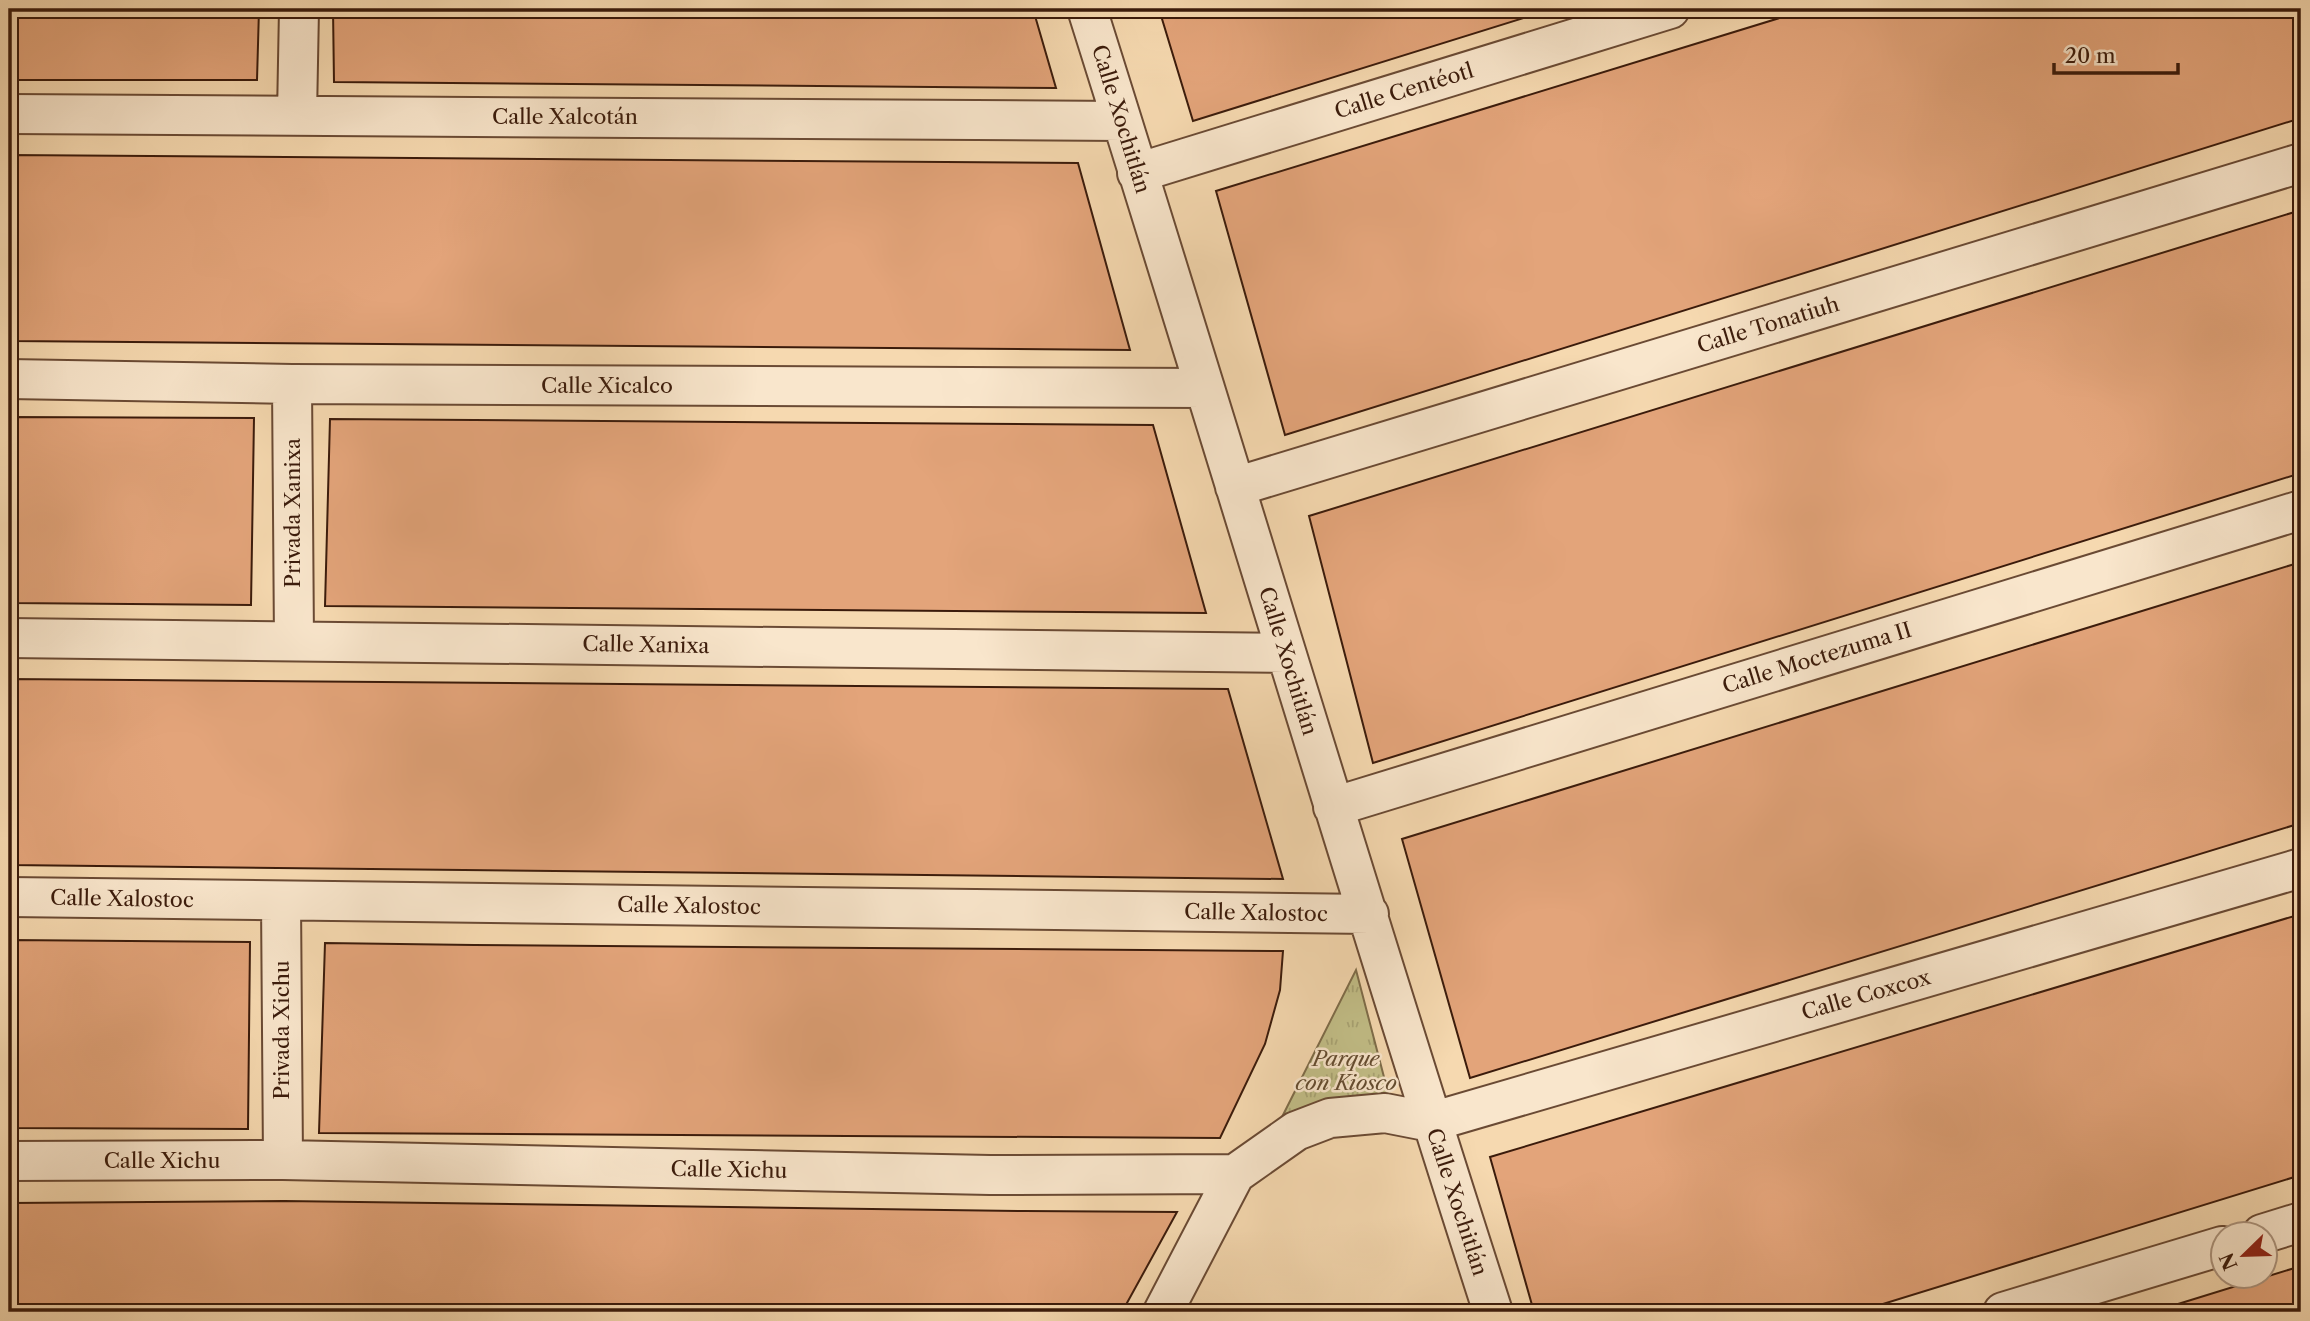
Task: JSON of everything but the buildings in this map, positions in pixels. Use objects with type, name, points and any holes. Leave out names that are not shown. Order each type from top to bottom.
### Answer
[{"type":"street","points":[[297,115],[299,9]]},
{"type":"street","name":"Calle Xochitlán","points":[[1087,9],[1284,653],[1369,914],[1493,1312]]},
{"type":"street","name":"Calle Centéotl","points":[[1138,173],[1670,9]]},
{"type":"street","name":"Calle Xalcotán","points":[[9,114],[1122,121]]},
{"type":"street","name":"Calle Tonatiuh","points":[[1235,487],[2301,163]]},
{"type":"street","name":"Calle Xicalco","points":[[9,379],[292,384],[1205,388]]},
{"type":"street","name":"Privada Xanixa","points":[[292,384],[294,641]]},
{"type":"street","name":"Calle Moctezuma II","points":[[1334,807],[2301,510]]},
{"type":"street","name":"Calle Xanixa","points":[[9,638],[1284,653]]},
{"type":"street","name":"Calle Coxcox","points":[[1432,1122],[2301,868]]},
{"type":"street","name":"Calle Xalostoc","points":[[9,897],[1369,914]]},
{"type":"street","name":"Privada Xichu","points":[[281,901],[283,1160]]},
{"type":"street","points":[[1163,1312],[1235,1174],[1296,1131],[1330,1118],[1385,1113],[1432,1122]]},
{"type":"street","name":"Calle Xichu","points":[[9,1161],[283,1160],[990,1175],[1235,1174]]},
{"type":"street","points":[[2278,1229],[2301,1222]]},
{"type":"street","points":[[2003,1312],[2208,1249]]},
{"type":"green space","name":"Parque con Kiosco","points":[[1356,970],[1390,1100],[1281,1119]]}]
